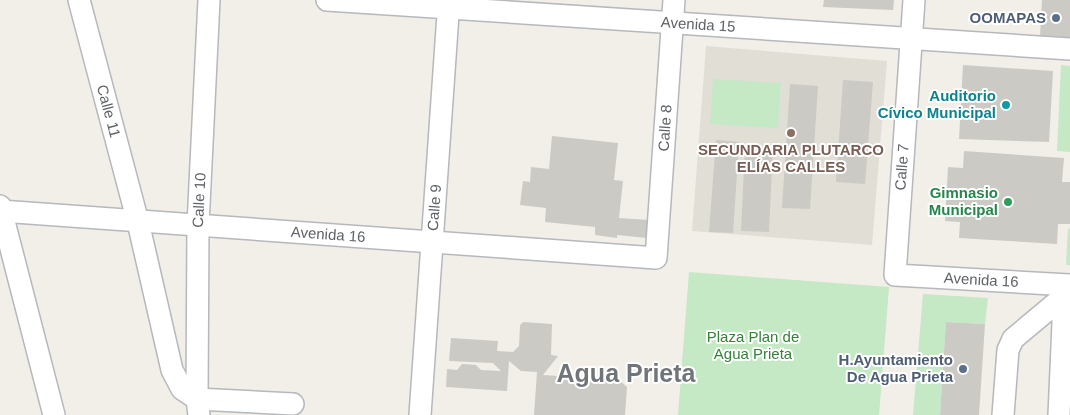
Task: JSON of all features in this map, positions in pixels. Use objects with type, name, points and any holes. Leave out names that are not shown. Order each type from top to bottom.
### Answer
[{"type":"street","name":"Calle 11","points":[[79,0],[138,222]]},
{"type":"street","name":"Calle 10","points":[[198,407],[198,225],[208,0]]},
{"type":"street","name":"Avenida 15","points":[[327,0],[449,4],[672,23],[1070,49]]},
{"type":"street","name":"Calle 8","points":[[656,258],[674,0]]},
{"type":"street","name":"Calle 7","points":[[895,275],[914,0]]},
{"type":"street","name":"Calle 9","points":[[420,415],[449,4]]},
{"type":"street","name":"Avenida 16","points":[[0,210],[138,222],[656,258]]},
{"type":"street","points":[[0,210],[54,415]]},
{"type":"street","points":[[138,222],[172,370],[182,389],[198,407],[293,404]]},
{"type":"street","name":"Avenida 16","points":[[895,275],[1065,289]]},
{"type":"street","points":[[1003,415],[1008,350],[1013,339],[1065,289]]},
{"type":"street","points":[[1059,415],[1065,289]]},
{"type":"street","points":[[164,338],[198,334]]},
{"type":"shaded area","name":"SECUNDARIA PLUTARCO ELÍAS CALLES","points":[[706,46],[887,61],[872,245],[692,231]]},
{"type":"green space","points":[[1061,65],[1070,66],[1070,152],[1057,151]]},
{"type":"green space","points":[[713,79],[781,83],[778,128],[710,124]]},
{"type":"green space","points":[[1068,228],[1070,229],[1070,265],[1066,265]]},
{"type":"green space","name":"Plaza Plan de Agua Prieta","points":[[689,272],[889,287],[879,415],[678,415]]},
{"type":"green space","points":[[923,294],[988,298],[985,324],[946,322],[940,415],[913,415]]},
{"type":"building","points":[[824,0],[894,0],[893,10],[823,7]]},
{"type":"building","name":"OOMAPAS","points":[[1042,0],[1070,0],[1070,39],[1040,36]]},
{"type":"building","name":"Auditorio Cívico Municipal","points":[[963,65],[1053,71],[1049,142],[959,139]]},
{"type":"building","points":[[843,80],[873,82],[865,184],[836,182]]},
{"type":"building","points":[[790,84],[818,86],[810,209],[782,208]]},
{"type":"building","points":[[552,136],[618,143],[614,180],[623,181],[619,218],[649,220],[647,238],[617,235],[617,238],[595,235],[595,227],[545,222],[546,208],[520,205],[523,181],[530,182],[531,167],[549,169]]},
{"type":"building","points":[[716,140],[739,142],[733,233],[709,232]]},
{"type":"building","points":[[745,147],[773,148],[769,232],[741,231]]},
{"type":"building","name":"Gimnasio Municipal","points":[[964,151],[1064,158],[1062,182],[1070,182],[1070,224],[1058,224],[1057,244],[959,238],[960,222],[945,221],[948,167],[963,168]]},
{"type":"building","points":[[523,322],[552,324],[551,355],[558,356],[543,375],[619,380],[627,387],[625,415],[534,415],[537,372],[521,371],[509,361],[507,391],[446,387],[447,369],[457,370],[462,364],[476,365],[481,370],[501,371],[493,363],[449,361],[451,338],[498,341],[497,351],[513,352],[519,346],[520,325]]},
{"type":"building","name":"H.Ayuntamiento De Agua Prieta","points":[[946,322],[985,324],[979,415],[940,415]]},
{"type":"place","name":"OOMAPAS","points":[[1056,18]]},
{"type":"place","name":"Auditorio Cívico Municipal","points":[[1006,105]]},
{"type":"place","name":"SECUNDARIA PLUTARCO ELÍAS CALLES","points":[[791,133]]},
{"type":"place","name":"Gimnasio Municipal","points":[[1008,202]]},
{"type":"place","name":"H.Ayuntamiento De Agua Prieta","points":[[963,369]]},
{"type":"district","name":"Agua Prieta","points":[[626,373]]}]
